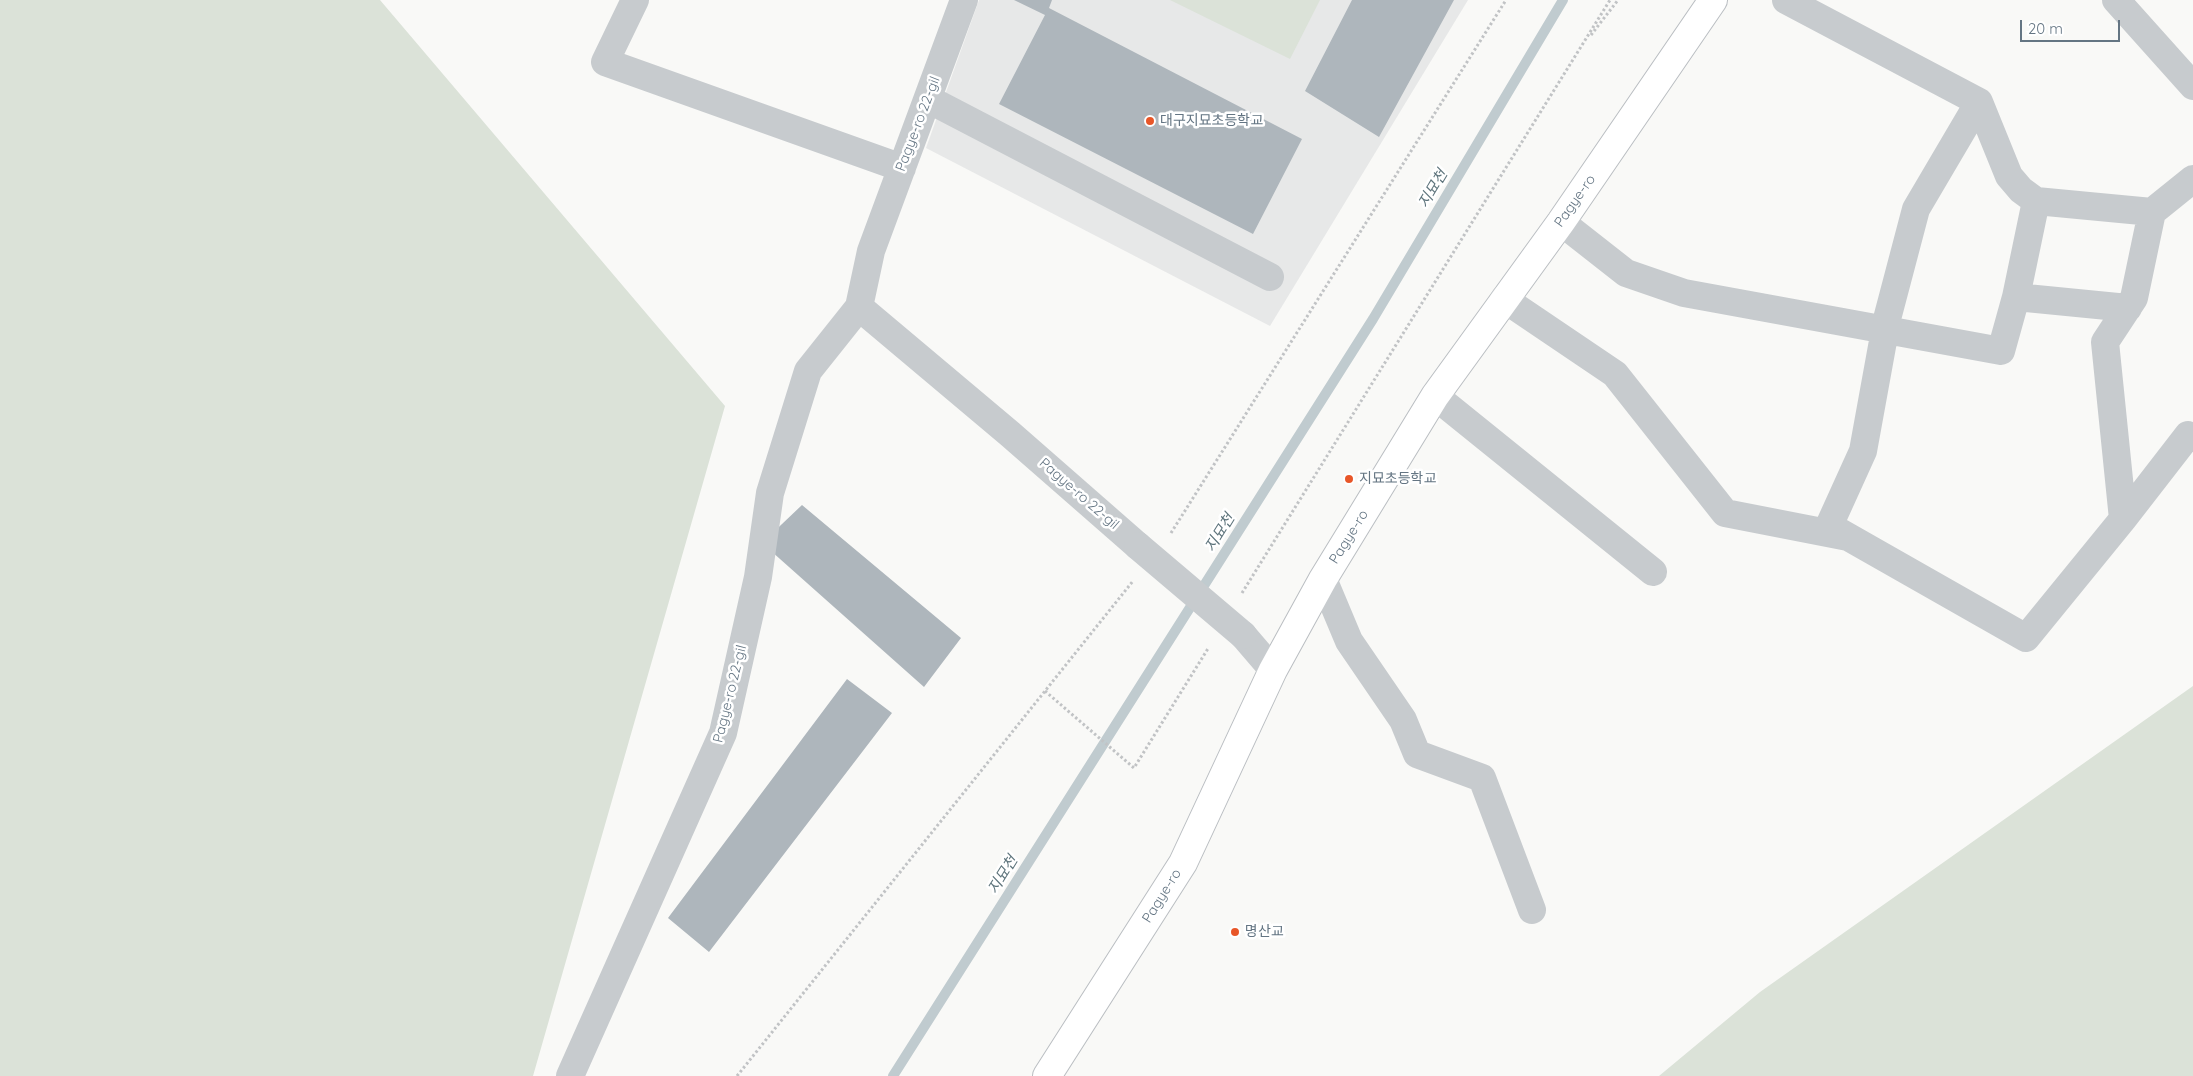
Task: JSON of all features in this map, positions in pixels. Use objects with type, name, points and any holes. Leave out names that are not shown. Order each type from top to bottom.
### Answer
[{"type":"main road","name":"Pagye-ro","points":[[1047,1076],[1183,863],[1273,670],[1323,578],[1435,396],[1561,222],[1713,0]]},
{"type":"street","points":[[635,0],[605,62],[902,168]]},
{"type":"street","name":"Pagye-ro 22-gil","points":[[570,1076],[722,733],[758,577],[770,493],[808,371],[859,307],[871,251],[964,0]]},
{"type":"street","points":[[1786,0],[1979,102],[2009,176],[2021,190],[2036,201],[2152,212]]},
{"type":"street","points":[[2116,0],[2193,86]]},
{"type":"street","points":[[928,99],[1270,277]]},
{"type":"street","points":[[1979,102],[1916,209],[1887,320],[1863,451],[1829,526],[2026,638],[2191,434]]},
{"type":"street","points":[[2123,519],[2105,342],[2134,298],[2152,212],[2193,179]]},
{"type":"street","points":[[1561,222],[1626,272],[1684,293],[2001,351],[2016,297],[2036,201]]},
{"type":"street","points":[[2016,297],[2128,308]]},
{"type":"street","points":[[1504,299],[1615,374],[1724,513],[1852,538]]},
{"type":"street","name":"Pagye-ro 22-gil","points":[[859,307],[1010,434],[1243,635],[1273,670]]},
{"type":"street","points":[[1435,396],[1653,572]]},
{"type":"street","points":[[1323,578],[1349,641],[1403,720],[1417,754],[1482,778],[1532,910]]},
{"type":"path","points":[[1238,599],[1610,0]]},
{"type":"path","points":[[1579,50],[1618,0]]},
{"type":"path","points":[[1045,691],[1134,768],[1212,642]]},
{"type":"shaded area","points":[[0,0],[380,0],[725,406],[533,1076],[0,1076]]},
{"type":"shaded area","points":[[979,0],[1468,0],[1270,326],[926,148]]},
{"type":"shaded area","points":[[1170,0],[1320,0],[1290,59]]},
{"type":"shaded area","points":[[2193,686],[2193,1076],[1659,1076],[1760,992]]},
{"type":"building","name":"대구지묘초등학교","points":[[1014,0],[1052,0],[1049,8],[1302,139],[1253,234],[999,104],[1045,15]]},
{"type":"building","points":[[1352,0],[1454,0],[1379,137],[1305,91]]},
{"type":"building","points":[[802,505],[961,638],[924,687],[762,543]]},
{"type":"building","points":[[847,679],[892,713],[709,952],[668,918]]},
{"type":"waterway","name":"지묘천","points":[[893,1076],[1373,319],[1563,0]]},
{"type":"place","name":"대구지묘초등학교","points":[[1150,121]]},
{"type":"place","name":"지묘초등학교","points":[[1349,479]]},
{"type":"place","name":"명산교","points":[[1235,932]]}]
